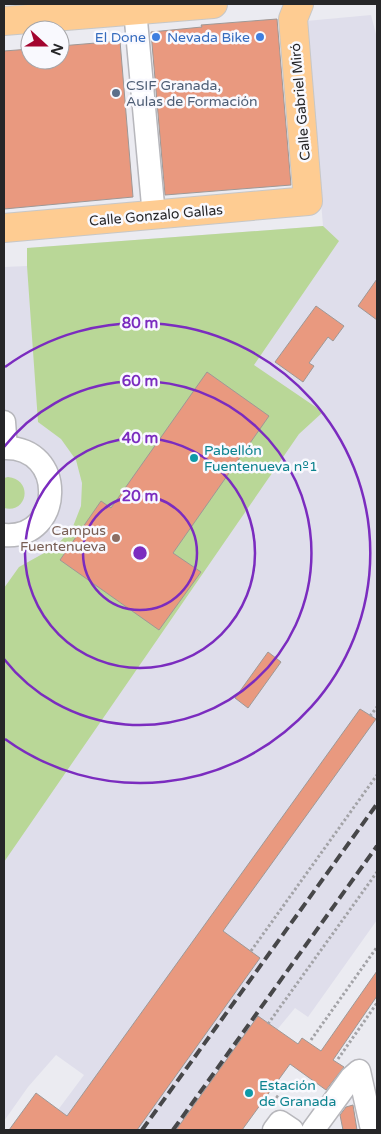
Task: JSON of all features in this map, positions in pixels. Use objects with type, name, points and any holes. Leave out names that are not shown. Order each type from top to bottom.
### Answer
[{"type":"main road","points":[[4,22],[213,4]]},
{"type":"main road","name":"Calle Gabriel Miró","points":[[299,4],[293,19],[308,201]]},
{"type":"main road","name":"Calle Gonzalo Gallas","points":[[4,228],[308,201]]},
{"type":"street","points":[[135,10],[154,216]]},
{"type":"street","points":[[4,422],[5,448],[19,449],[31,455],[41,464],[48,476],[51,489],[50,503],[44,515],[35,525],[24,532],[4,535]]},
{"type":"street","points":[[313,1130],[351,1078],[359,1071],[371,1126],[375,1130]]},
{"type":"street","points":[[274,1130],[280,1122],[292,1130]]},
{"type":"path","points":[[370,716],[377,707]]},
{"type":"path","points":[[250,951],[377,775]]},
{"type":"path","points":[[268,1024],[377,872]]},
{"type":"path","points":[[311,1040],[377,947]]},
{"type":"path","points":[[338,1059],[377,1003]]},
{"type":"shaded area","points":[[371,15],[377,38],[377,920],[308,1017],[295,1008],[257,1054],[203,1130],[43,1130],[84,1075],[56,1055],[28,1087],[4,1121],[4,267],[27,266],[27,248],[323,226],[306,21]]},
{"type":"green space","name":"Campus Fuentenueva","points":[[323,226],[339,241],[254,365],[323,412],[299,434],[4,862],[4,588],[19,567],[55,547],[72,529],[81,506],[82,483],[76,460],[61,439],[38,422],[27,248]]},
{"type":"green space","points":[[4,478],[16,479],[22,484],[24,490],[22,502],[12,509],[4,508]]},
{"type":"building","points":[[277,19],[291,185],[165,195],[151,32],[202,27],[201,25]]},
{"type":"building","points":[[120,41],[133,197],[4,209],[4,51],[20,50],[20,70],[70,70],[70,45]]},
{"type":"building","points":[[377,279],[377,320],[358,306]]},
{"type":"building","points":[[316,306],[344,326],[333,341],[328,337],[309,363],[314,366],[303,382],[275,362]]},
{"type":"building","points":[[207,372],[269,416],[173,553],[201,572],[159,630],[60,560],[101,501],[111,508]]},
{"type":"building","points":[[268,652],[281,662],[248,708],[235,698]]},
{"type":"building","points":[[360,709],[376,719],[223,931],[260,958],[137,1130],[9,1130],[36,1093],[67,1116]]},
{"type":"building","points":[[377,971],[377,996],[333,1060],[344,1067],[326,1090],[290,1064],[242,1130],[176,1130],[258,1016],[298,1044],[302,1038],[321,1051]]},
{"type":"building","points":[[353,1105],[357,1130],[343,1130],[340,1115],[346,1107]]},
{"type":"railway","points":[[142,1130],[377,804]]},
{"type":"railway","points":[[173,1130],[377,846]]},
{"type":"place","name":"El Done","points":[[156,37]]},
{"type":"place","name":"Nevada Bike","points":[[260,37]]},
{"type":"place","name":"CSIF Granada, Aulas de Formación","points":[[116,93]]},
{"type":"place","name":"Pabellón Fuentenueva nº1","points":[[194,458]]},
{"type":"place","name":"Campus Fuentenueva","points":[[116,538]]},
{"type":"place","name":"Estación de Granada","points":[[249,1093]]}]
